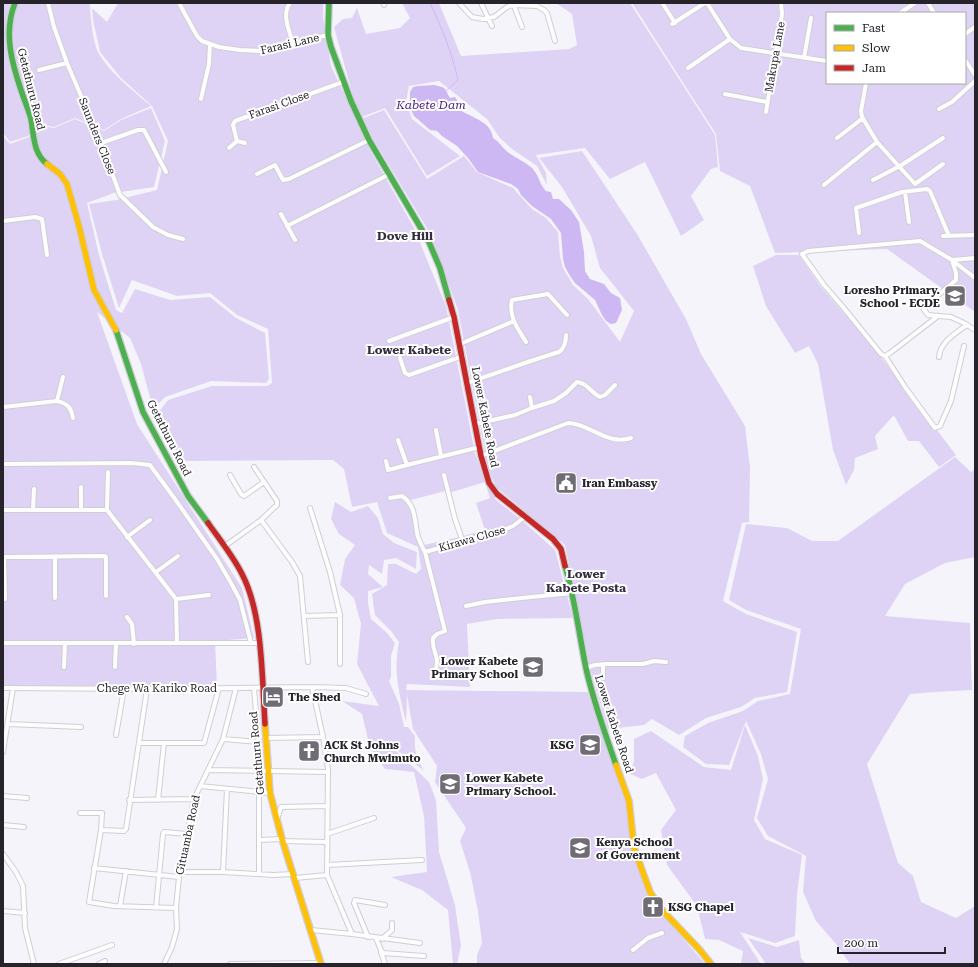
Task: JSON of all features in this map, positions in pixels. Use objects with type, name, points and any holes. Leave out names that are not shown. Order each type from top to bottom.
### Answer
[{"type":"main road","name":"Getathuru Road","points":[[14,3],[10,25],[10,52],[13,66],[31,119],[32,133],[36,150],[44,161],[60,174],[68,184],[80,226],[94,290],[115,328],[124,349],[143,412],[188,496],[225,546],[243,575],[250,594],[257,622],[270,793],[282,840],[321,963]]},
{"type":"main road","name":"Lower Kabete Road","points":[[328,3],[328,35],[334,59],[343,82],[369,140],[432,249],[444,282],[463,356],[481,456],[489,483],[501,497],[553,538],[560,546],[565,559],[573,593],[586,668],[597,713],[629,801],[634,848],[650,892],[660,908],[699,949],[711,964]]},
{"type":"street","name":"Saunders Close","points":[[48,3],[67,63],[101,143],[120,195],[138,215],[153,227],[168,235],[183,239]]},
{"type":"street","name":"Farasi Lane","points":[[179,3],[197,36],[202,41],[210,44],[250,52],[261,52],[328,35]]},
{"type":"street","points":[[290,3],[286,11],[286,16],[293,44]]},
{"type":"street","points":[[459,3],[472,17],[483,19],[494,17],[513,4],[537,6],[547,13],[555,41]]},
{"type":"street","points":[[481,3],[492,26]]},
{"type":"street","points":[[663,4],[673,23],[706,3],[730,39],[735,44],[743,48],[826,61]]},
{"type":"street","name":"Makupa Lane","points":[[766,112],[782,14],[781,3]]},
{"type":"street","points":[[902,12],[915,3]]},
{"type":"street","points":[[928,3],[933,12]]},
{"type":"street","points":[[513,4],[522,27]]},
{"type":"street","points":[[804,58],[811,18]]},
{"type":"street","points":[[966,33],[975,27]]},
{"type":"street","points":[[688,68],[730,39]]},
{"type":"street","points":[[201,99],[210,64],[210,44]]},
{"type":"street","points":[[966,62],[975,75]]},
{"type":"street","points":[[39,70],[67,63]]},
{"type":"street","points":[[939,109],[952,102],[975,81]]},
{"type":"street","name":"Farasi Close","points":[[237,141],[233,125],[235,121],[343,82]]},
{"type":"street","points":[[866,84],[861,111],[863,118],[877,142],[915,184],[943,164]]},
{"type":"street","points":[[725,94],[767,102]]},
{"type":"street","points":[[837,138],[863,118]]},
{"type":"street","points":[[101,143],[138,130],[144,130],[166,172]]},
{"type":"street","points":[[873,180],[900,166],[943,138]]},
{"type":"street","points":[[257,174],[276,165],[283,180],[369,140]]},
{"type":"street","points":[[229,148],[237,141],[245,143]]},
{"type":"street","points":[[824,185],[877,142]]},
{"type":"street","points":[[287,226],[390,174]]},
{"type":"street","points":[[859,233],[856,208],[905,192],[929,190],[948,236]]},
{"type":"street","points":[[905,192],[909,222]]},
{"type":"street","points":[[281,214],[295,240]]},
{"type":"street","points":[[3,221],[35,217],[42,219],[44,222],[47,255]]},
{"type":"street","points":[[943,236],[975,234]]},
{"type":"street","points":[[964,346],[951,401],[940,426],[935,428],[884,356],[824,285],[802,254],[850,247],[920,241],[952,260],[975,278]]},
{"type":"street","points":[[952,260],[975,258]]},
{"type":"street","points":[[952,260],[956,273],[956,280],[923,308],[928,315],[951,317],[975,330]]},
{"type":"street","points":[[526,342],[514,321],[511,306],[512,300],[546,294],[549,295],[567,315]]},
{"type":"street","points":[[884,356],[938,316]]},
{"type":"street","points":[[389,341],[454,317]]},
{"type":"street","points":[[460,344],[514,321]]},
{"type":"street","points":[[939,357],[942,347],[952,336],[967,325]]},
{"type":"street","points":[[467,383],[559,352],[565,344],[566,335]]},
{"type":"street","points":[[400,358],[405,373],[409,375],[463,356]]},
{"type":"street","points":[[57,402],[63,377]]},
{"type":"street","points":[[475,424],[515,415],[554,401],[566,393],[577,382],[586,384],[596,395],[600,396],[606,395],[615,385]]},
{"type":"street","points":[[530,397],[532,408]]},
{"type":"street","points":[[3,407],[57,402],[66,404],[71,408],[73,418]]},
{"type":"street","points":[[481,456],[568,423],[575,424],[599,434],[620,440],[631,438]]},
{"type":"street","points":[[436,430],[441,456]]},
{"type":"street","points":[[398,440],[406,465]]},
{"type":"street","points":[[386,461],[388,470],[480,447]]},
{"type":"street","points":[[3,464],[131,463],[150,465],[217,559],[231,583],[240,600],[251,643]]},
{"type":"street","points":[[225,546],[261,520],[278,504],[254,467]]},
{"type":"street","points":[[108,472],[107,510],[176,599],[177,643]]},
{"type":"street","points":[[230,475],[241,494],[244,496],[264,482]]},
{"type":"street","points":[[444,476],[455,519],[463,542]]},
{"type":"street","points":[[81,488],[81,510]]},
{"type":"street","points":[[33,510],[34,489]]},
{"type":"street","points":[[390,498],[402,496],[412,506],[418,538],[425,552]]},
{"type":"street","points":[[310,508],[330,572],[340,615],[340,664]]},
{"type":"street","points":[[3,510],[107,510]]},
{"type":"street","name":"Kirawa Close","points":[[435,672],[438,662],[433,644],[433,638],[437,634],[445,631],[425,552],[506,529],[513,526],[526,516]]},
{"type":"street","points":[[127,537],[150,520]]},
{"type":"street","points":[[261,520],[292,562],[300,576],[308,662]]},
{"type":"street","points":[[5,599],[4,557],[104,556],[106,558],[106,596]]},
{"type":"street","points":[[156,572],[178,556]]},
{"type":"street","points":[[55,598],[56,557]]},
{"type":"street","points":[[466,606],[485,602],[573,593]]},
{"type":"street","points":[[176,599],[209,595]]},
{"type":"street","points":[[304,616],[340,615]]},
{"type":"street","points":[[127,617],[132,624],[134,644]]},
{"type":"street","points":[[3,643],[259,643]]},
{"type":"street","points":[[64,667],[65,643]]},
{"type":"street","points":[[115,667],[116,644]]},
{"type":"street","points":[[586,668],[603,664],[643,664],[654,661],[666,662]]},
{"type":"street","points":[[603,664],[603,678]]},
{"type":"street","points":[[312,687],[323,737],[328,772],[328,876],[352,934]]},
{"type":"street","name":"Chege Wa Kariko Road","points":[[3,688],[147,689],[312,687],[346,688],[366,694]]},
{"type":"street","points":[[3,752],[6,723],[13,688]]},
{"type":"street","points":[[140,743],[205,743],[219,688]]},
{"type":"street","name":"Gituamba Road","points":[[164,964],[172,947],[177,929],[176,908],[179,872],[194,799],[223,739],[236,688]]},
{"type":"street","points":[[254,688],[261,771]]},
{"type":"street","points":[[116,735],[124,689]]},
{"type":"street","points":[[101,830],[125,831],[129,800],[140,743],[147,689]]},
{"type":"street","points":[[6,723],[81,727]]},
{"type":"street","points":[[265,738],[323,737]]},
{"type":"street","points":[[223,739],[259,742]]},
{"type":"street","points":[[158,800],[164,742]]},
{"type":"street","points":[[209,770],[328,772]]},
{"type":"street","points":[[200,786],[270,793]]},
{"type":"street","points":[[223,872],[227,789]]},
{"type":"street","points":[[259,792],[259,874]]},
{"type":"street","points":[[3,796],[27,798]]},
{"type":"street","points":[[129,800],[194,799]]},
{"type":"street","points":[[277,819],[281,806],[327,806]]},
{"type":"street","points":[[80,813],[102,813],[101,830],[89,902],[120,906],[176,908]]},
{"type":"street","points":[[327,834],[374,818]]},
{"type":"street","points":[[3,825],[24,828]]},
{"type":"street","points":[[156,908],[163,834],[164,832],[187,834]]},
{"type":"street","points":[[259,840],[327,842]]},
{"type":"street","points":[[3,854],[16,872],[23,886],[25,928],[34,964]]},
{"type":"street","points":[[327,864],[422,860]]},
{"type":"street","points":[[94,868],[179,877]]},
{"type":"street","points":[[120,906],[126,871]]},
{"type":"street","points":[[179,872],[328,876]]},
{"type":"street","points":[[368,937],[354,903],[355,900],[385,905]]},
{"type":"street","points":[[3,912],[25,913]]},
{"type":"street","points":[[382,939],[392,930],[392,923]]},
{"type":"street","points":[[311,930],[420,943]]},
{"type":"street","points":[[633,950],[648,938],[662,933]]},
{"type":"street","points":[[376,938],[385,964]]},
{"type":"street","points":[[60,964],[112,945]]},
{"type":"street","points":[[381,952],[424,956]]},
{"type":"street","points":[[99,964],[105,961]]},
{"type":"street","points":[[230,964],[321,963]]},
{"type":"shaded area","points":[[3,3],[90,3],[91,22],[99,54],[116,75],[151,106],[121,119],[104,130],[75,118],[54,127],[37,124],[28,136],[10,142],[3,133]]},
{"type":"shaded area","points":[[118,3],[323,3],[323,18],[331,66],[370,150],[414,228],[446,306],[475,453],[483,475],[496,500],[525,523],[555,550],[573,618],[497,619],[467,624],[470,687],[407,684],[406,690],[588,692],[627,804],[630,846],[653,903],[705,964],[477,964],[477,955],[482,943],[478,911],[470,872],[460,841],[466,828],[435,782],[437,766],[413,729],[407,695],[406,722],[399,692],[397,673],[397,653],[399,642],[391,631],[375,615],[372,594],[387,585],[388,564],[396,564],[416,574],[421,569],[418,547],[387,533],[377,502],[352,507],[344,469],[333,460],[183,461],[154,418],[168,400],[212,386],[267,386],[272,383],[268,329],[237,315],[210,293],[177,296],[132,280],[119,308],[102,254],[89,204],[116,200],[157,190],[168,141],[152,106],[121,78],[100,52],[92,8],[107,22]],"holes":[[[485,482],[490,498],[476,503],[485,530],[463,536],[449,493]],[[445,491],[459,537],[424,545],[416,523],[411,500]]]},
{"type":"shaded area","points":[[402,3],[439,3],[461,56],[569,49],[577,45],[572,14],[556,3],[630,3],[715,135],[718,167],[711,169],[691,196],[704,220],[681,236],[645,162],[610,179],[585,148],[536,155],[546,173],[547,185],[537,166],[512,149],[499,137],[487,119],[439,81],[409,86],[406,102],[412,119],[460,156],[427,176],[385,108],[359,118],[334,27],[343,19],[352,18],[357,8],[366,34],[400,28],[410,18]]},
{"type":"shaded area","points":[[632,3],[975,3],[975,312],[887,249],[775,253],[750,186],[720,171],[716,134]]},
{"type":"shaded area","points":[[151,108],[165,141],[154,187],[114,193],[87,203],[99,255],[116,310],[122,313],[135,289],[170,300],[210,297],[236,318],[265,333],[269,379],[266,383],[211,381],[165,397],[153,409],[141,364],[130,338],[97,312],[137,424],[242,588],[254,638],[215,641],[217,686],[3,686],[3,136],[10,144],[29,137],[37,125],[54,128],[75,119],[104,131],[121,120]]},
{"type":"shaded area","points":[[384,110],[427,179],[464,156],[477,172],[513,188],[532,209],[546,218],[558,232],[560,256],[563,268],[573,285],[588,299],[620,342],[634,311],[600,268],[591,236],[562,187],[539,158],[582,151],[637,234],[686,319],[701,354],[745,426],[750,467],[749,522],[742,523],[723,601],[746,614],[797,632],[787,692],[755,698],[741,707],[706,718],[679,735],[652,719],[644,725],[608,729],[591,672],[565,545],[496,487],[488,468],[458,310],[431,235],[361,119]]},
{"type":"shaded area","points":[[776,255],[799,255],[821,287],[870,343],[956,455],[939,467],[919,441],[908,441],[895,417],[893,416],[875,436],[878,449],[855,458],[854,470],[846,485],[833,450],[818,364],[809,346],[795,353],[766,306],[753,266]]},
{"type":"shaded area","points":[[955,457],[971,472],[975,469],[975,557],[945,563],[905,584],[885,616],[970,623],[972,690],[910,694],[867,764],[898,863],[913,876],[921,902],[956,918],[975,906],[975,964],[850,964],[837,945],[816,921],[803,892],[806,856],[768,836],[757,818],[768,779],[761,754],[746,721],[729,765],[706,764],[683,747],[685,736],[708,723],[743,711],[758,701],[790,694],[801,629],[746,610],[729,600],[746,524],[787,528],[812,541],[838,541]]},
{"type":"shaded area","points":[[335,502],[351,512],[368,506],[378,518],[383,534],[394,543],[417,552],[416,569],[396,558],[384,560],[382,574],[369,565],[368,574],[383,587],[368,591],[368,603],[371,619],[386,632],[395,643],[391,656],[391,677],[389,681],[399,704],[404,727],[408,727],[415,736],[416,754],[424,771],[393,748],[429,782],[436,800],[439,852],[455,905],[461,946],[457,964],[453,964],[448,910],[422,890],[391,877],[427,872],[424,816],[414,772],[385,769],[370,748],[362,714],[342,701],[379,706],[357,664],[361,624],[354,598],[340,585],[345,559],[355,545],[339,534],[331,519]]},
{"type":"shaded area","points":[[745,725],[758,756],[763,779],[754,820],[765,839],[802,855],[797,895],[795,936],[775,943],[740,932],[761,964],[741,964],[743,951],[719,940],[705,939],[697,906],[667,865],[661,830],[676,810],[656,773],[642,779],[630,774],[634,761],[634,739],[651,731],[704,767],[731,770]]},
{"type":"shaded area","points":[[748,938],[777,947],[799,940],[801,958],[806,964],[766,964]]},
{"type":"water","name":"Kabete Dam","points":[[434,85],[445,89],[450,98],[455,97],[460,105],[460,110],[485,124],[492,132],[493,138],[512,155],[533,169],[544,189],[551,192],[553,199],[559,199],[571,210],[579,222],[584,252],[585,271],[590,279],[604,284],[611,293],[620,298],[622,310],[616,323],[611,324],[606,321],[595,300],[575,283],[570,276],[563,259],[561,233],[551,219],[532,206],[521,195],[518,189],[511,184],[478,172],[457,146],[437,131],[430,130],[414,116],[410,108],[410,92],[413,87]]},
{"type":"waterway","points":[[430,3],[439,22],[453,60],[458,80],[447,90]]},
{"type":"traffic: fast","points":[[15,3],[11,14],[9,37],[12,60],[31,119],[39,155],[47,164]]},
{"type":"traffic: fast","points":[[329,3],[328,35],[351,101],[369,140],[429,242],[440,268],[449,300]]},
{"type":"traffic: fast","points":[[116,330],[143,412],[188,496],[208,523]]},
{"type":"traffic: fast","points":[[565,566],[592,693],[616,765]]},
{"type":"traffic: slow","points":[[47,164],[60,174],[67,184],[79,226],[94,290],[116,330]]},
{"type":"traffic: slow","points":[[265,724],[270,793],[282,839],[321,964]]},
{"type":"traffic: slow","points":[[616,765],[629,801],[634,848],[650,892],[660,908],[699,949],[711,964]]},
{"type":"traffic: jam","points":[[449,300],[454,317],[481,456],[489,483],[497,494],[553,539],[561,549],[565,566]]},
{"type":"traffic: jam","points":[[208,523],[238,567],[249,590],[258,627],[265,724]]},
{"type":"place","name":"Loresho Primary. School - ECDE","points":[[955,296]]},
{"type":"place","name":"Iran Embassy","points":[[566,483]]},
{"type":"place","name":"Lower Kabete Primary School","points":[[533,667]]},
{"type":"place","name":"The Shed","points":[[273,697]]},
{"type":"place","name":"KSG","points":[[590,745]]},
{"type":"place","name":"ACK St Johns Church Mwimuto","points":[[309,751]]},
{"type":"place","name":"Lower Kabete Primary School.","points":[[450,784]]},
{"type":"place","name":"Kenya School of Government","points":[[580,848]]},
{"type":"place","name":"KSG Chapel","points":[[653,907]]},
{"type":"district","name":"Dove Hill","points":[[405,236]]},
{"type":"district","name":"Lower Kabete","points":[[409,350]]},
{"type":"district","name":"Lower Kabete Posta","points":[[586,581]]}]
